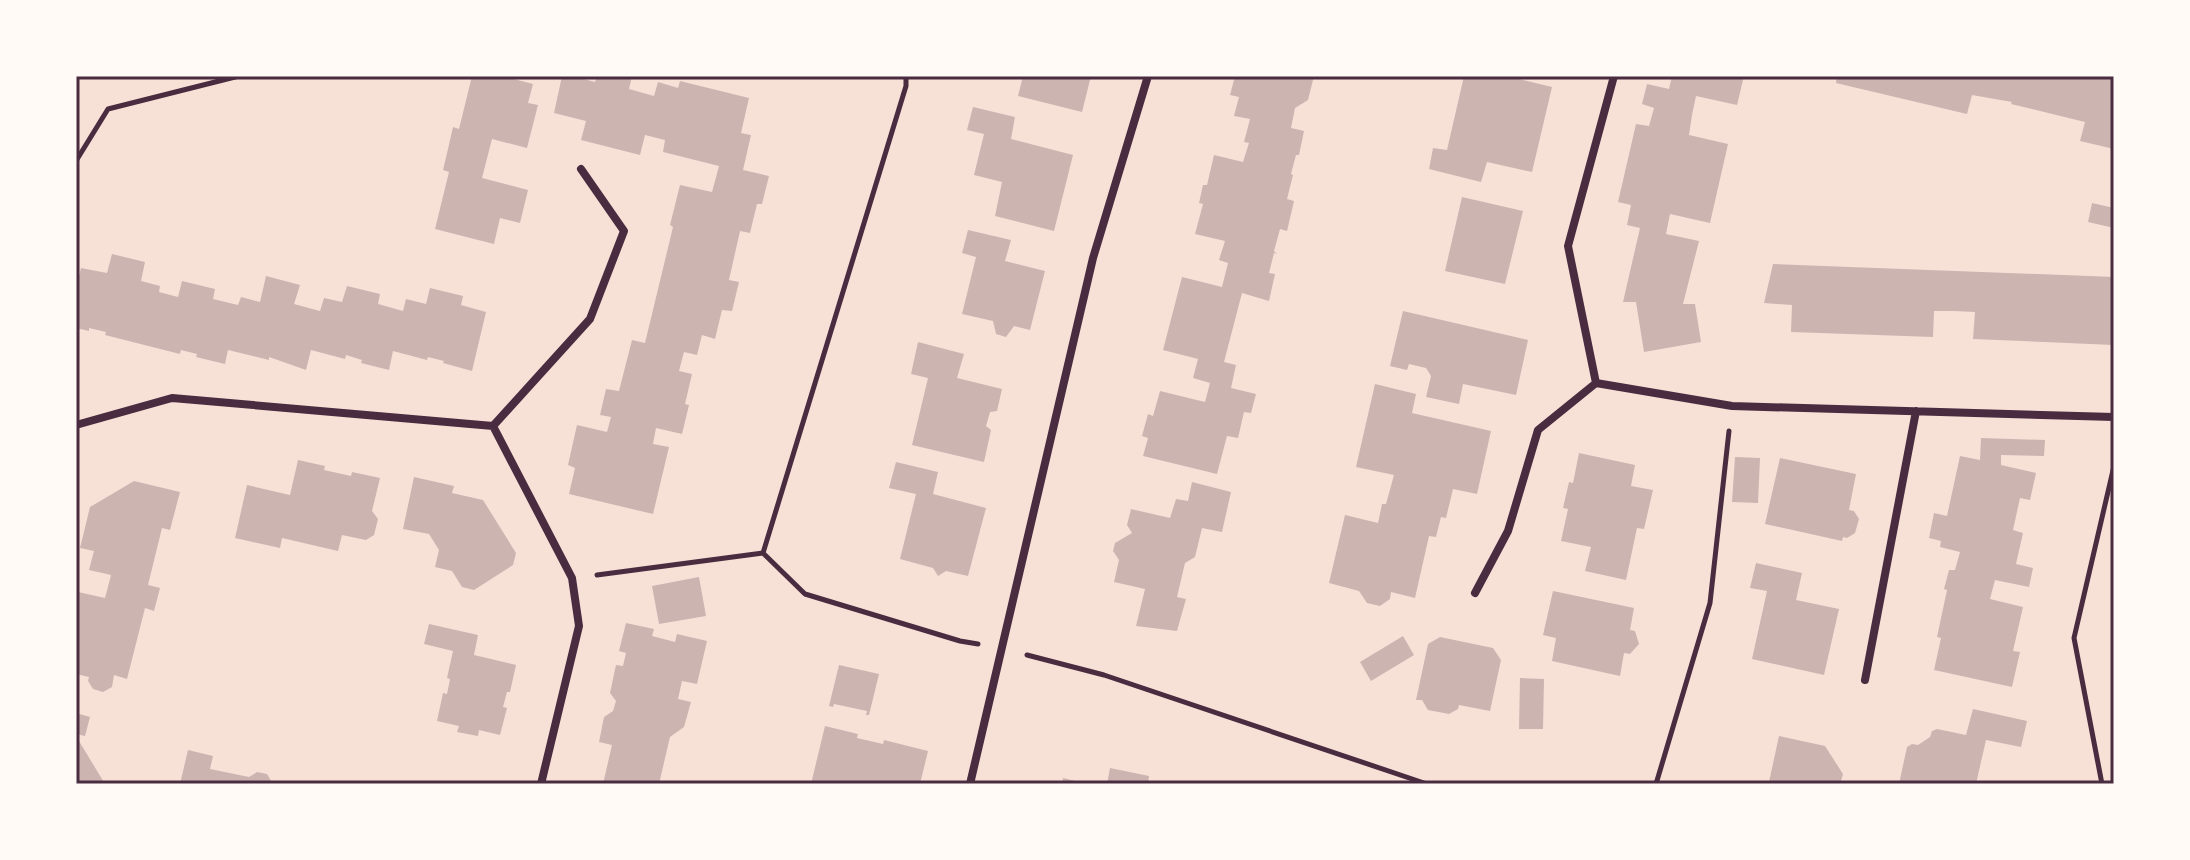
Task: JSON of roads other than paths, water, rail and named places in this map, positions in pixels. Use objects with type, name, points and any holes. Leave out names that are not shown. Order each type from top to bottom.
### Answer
[{"type":"street","points":[[970,784],[1093,258],[1148,76]]},
{"type":"street","points":[[1596,383],[1568,246],[1614,76]]},
{"type":"street","points":[[493,426],[590,319],[624,231],[581,169]]},
{"type":"street","points":[[1475,593],[1508,531],[1538,430],[1596,383],[1732,406],[2114,417]]},
{"type":"street","points":[[76,425],[172,398],[493,426]]},
{"type":"street","points":[[1865,680],[1916,411]]},
{"type":"street","points":[[493,426],[572,578],[579,626],[541,784]]}]
